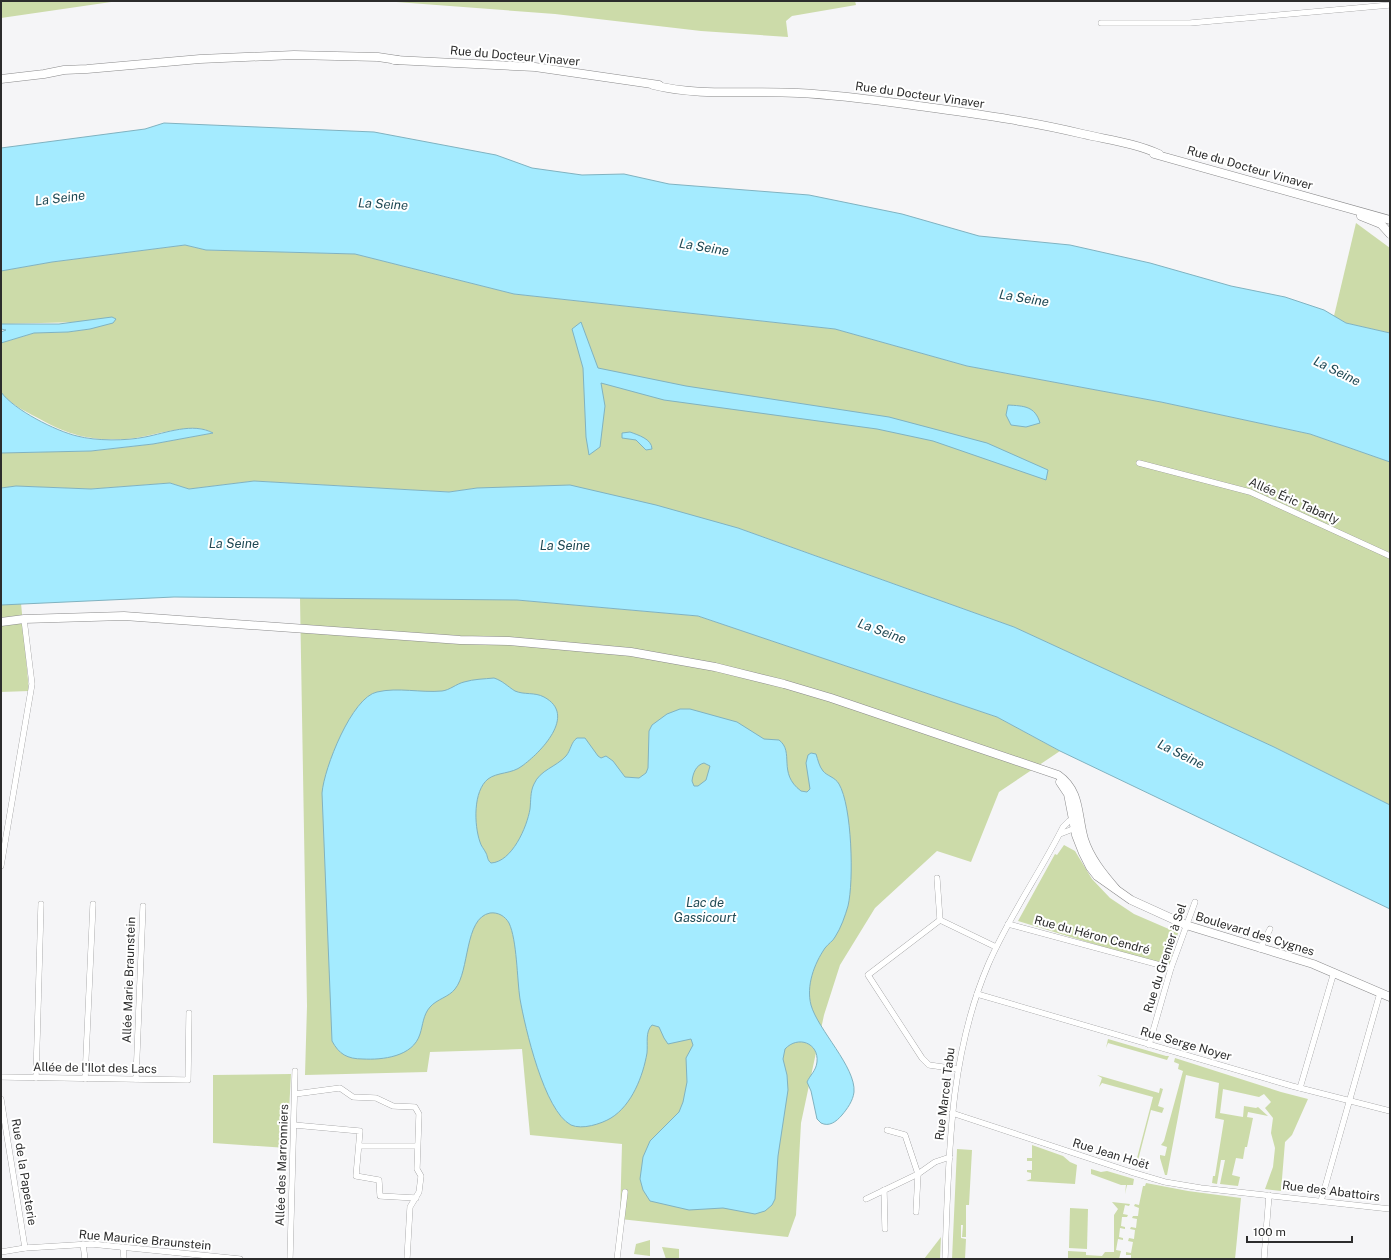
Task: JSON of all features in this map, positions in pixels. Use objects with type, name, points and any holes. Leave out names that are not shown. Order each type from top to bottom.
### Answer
[{"type":"main road","name":"Rue du Docteur Vinaver","points":[[1,79],[44,74],[57,75],[87,69],[150,63],[278,56],[358,58],[386,57],[398,60],[535,67],[653,84],[722,92],[797,93],[859,98],[1012,120],[1113,141],[1132,149],[1159,154],[1390,220]]},
{"type":"main road","name":"Rue du Docteur Vinaver","points":[[1334,205],[1381,224],[1390,234]]},
{"type":"main road","points":[[1390,227],[1390,234]]},
{"type":"main road","name":"Boulevard des Cygnes","points":[[1,622],[24,619],[124,616],[460,640],[509,641],[602,649],[715,667],[784,684],[831,698],[1058,775],[1071,787],[1076,798],[1077,839],[1082,854],[1094,873],[1116,889],[1142,906],[1186,925],[1334,972],[1390,997]]},
{"type":"main road","name":"Boulevard des Cygnes","points":[[1077,823],[1089,851],[1116,889]]},
{"type":"street","points":[[1101,23],[1190,23],[1390,5]]},
{"type":"street","name":"Allée Éric Tabarly","points":[[1139,463],[1250,492],[1390,556]]},
{"type":"street","points":[[1,866],[32,684],[24,619]]},
{"type":"street","name":"Rue Marcel Tabu","points":[[945,1259],[952,1113],[957,1070],[966,1030],[977,994],[996,947],[1008,924],[1065,824],[1077,823]]},
{"type":"street","points":[[1060,833],[1070,834],[1077,839]]},
{"type":"street","points":[[937,878],[940,920]]},
{"type":"street","name":"Rue du Grenier à Sel","points":[[1149,1045],[1171,968],[1195,902]]},
{"type":"street","points":[[36,1078],[41,904]]},
{"type":"street","points":[[85,1079],[93,904]]},
{"type":"street","name":"Allée Marie Braunstein","points":[[136,1079],[143,906]]},
{"type":"street","points":[[940,920],[996,947]]},
{"type":"street","points":[[940,920],[868,975],[928,1065],[957,1070]]},
{"type":"street","name":"Rue du Héron Cendré","points":[[1008,924],[1171,968]]},
{"type":"street","points":[[1260,949],[1270,929]]},
{"type":"street","points":[[1300,1088],[1334,972]]},
{"type":"street","points":[[1321,1201],[1348,1101],[1380,993]]},
{"type":"street","name":"Rue Serge Noyer","points":[[977,994],[1300,1088],[1390,1111]]},
{"type":"street","name":"Allée de l'Ilot des Lacs","points":[[1,1077],[188,1080],[189,1013]]},
{"type":"street","name":"Allée des Marronniers","points":[[290,1259],[295,1071]]},
{"type":"street","points":[[295,1094],[340,1088],[353,1097],[376,1098],[393,1106],[415,1107],[419,1114],[417,1168],[421,1176],[420,1192],[410,1207],[407,1259]]},
{"type":"street","name":"Rue de la Papeterie","points":[[1,1099],[25,1248]]},
{"type":"street","name":"Rue Jean Hoët","points":[[952,1113],[1137,1174],[1185,1185],[1269,1195]]},
{"type":"street","points":[[294,1125],[360,1131],[356,1176],[379,1180],[380,1196],[416,1198]]},
{"type":"street","points":[[887,1130],[906,1135],[918,1174],[916,1212]]},
{"type":"street","points":[[359,1146],[417,1146]]},
{"type":"street","points":[[866,1199],[918,1174],[935,1162],[950,1157]]},
{"type":"street","points":[[884,1190],[885,1229]]},
{"type":"street","points":[[617,1259],[625,1192]]},
{"type":"street","points":[[1264,1259],[1269,1195]]},
{"type":"street","name":"Rue des Abattoirs","points":[[1269,1195],[1390,1209]]},
{"type":"street","points":[[83,1244],[85,1259]]},
{"type":"street","name":"Rue Maurice Braunstein","points":[[1,1252],[25,1248],[83,1244],[240,1259]]},
{"type":"street","points":[[123,1247],[124,1259]]},
{"type":"green space","points":[[1,1],[118,1],[1,18]]},
{"type":"green space","points":[[383,1],[855,1],[856,5],[792,16],[786,21],[788,37],[701,31],[555,14]]},
{"type":"green space","points":[[1356,223],[1390,248],[1390,333],[1346,323],[1334,316]]},
{"type":"green space","points":[[185,245],[206,250],[355,254],[514,294],[835,329],[967,366],[1161,402],[1310,434],[1390,462],[1390,805],[1274,747],[1014,627],[738,528],[477,488],[449,492],[254,481],[189,489],[170,483],[91,489],[16,486],[1,488],[1,453],[92,451],[153,444],[213,433],[205,429],[194,428],[126,439],[101,439],[79,436],[58,428],[17,406],[8,400],[1,392],[1,343],[34,333],[68,332],[90,329],[81,322],[1,324],[1,271],[52,262]]},
{"type":"green space","points":[[300,598],[517,600],[698,616],[997,717],[1060,751],[999,792],[971,862],[937,851],[875,908],[840,965],[824,1015],[801,1123],[796,1215],[788,1237],[620,1219],[622,1144],[530,1135],[522,1049],[430,1052],[427,1072],[305,1075],[307,1006]]},
{"type":"green space","points":[[21,603],[29,691],[1,692],[1,605]]},
{"type":"green space","points":[[1064,845],[1075,851],[1092,879],[1110,898],[1134,914],[1178,933],[1169,967],[1018,921],[1055,854],[1057,855]]},
{"type":"green space","points":[[1108,1039],[1169,1056],[1167,1060],[1108,1043],[1106,1048]]},
{"type":"green space","points":[[1175,1058],[1281,1092],[1308,1099],[1292,1135],[1285,1142],[1281,1191],[1265,1189],[1273,1167],[1275,1148],[1271,1133],[1273,1118],[1265,1108],[1271,1102],[1264,1094],[1259,1097],[1223,1089],[1220,1113],[1243,1117],[1244,1106],[1258,1107],[1268,1116],[1248,1112],[1247,1117],[1253,1118],[1247,1147],[1245,1147],[1243,1159],[1236,1158],[1232,1175],[1240,1177],[1238,1186],[1220,1184],[1225,1160],[1221,1160],[1217,1184],[1212,1183],[1213,1176],[1215,1176],[1224,1120],[1215,1118],[1219,1083],[1186,1075],[1167,1175],[1165,1175],[1160,1155],[1165,1156],[1167,1147],[1161,1145],[1164,1141],[1183,1071],[1178,1069],[1179,1064],[1174,1062]]},
{"type":"green space","points":[[291,1074],[287,1148],[213,1143],[213,1075]]},
{"type":"green space","points":[[1097,1075],[1159,1093],[1160,1088],[1163,1089],[1158,1106],[1164,1108],[1162,1113],[1151,1110],[1136,1168],[1134,1162],[1128,1159],[1134,1161],[1137,1158],[1153,1097],[1102,1083],[1099,1087],[1102,1078]]},
{"type":"green space","points":[[1032,1145],[1063,1156],[1070,1162],[1077,1165],[1075,1184],[1026,1181],[1031,1179],[1031,1173],[1027,1172],[1027,1170],[1032,1170],[1032,1161],[1027,1161],[1027,1158],[1032,1158]]},
{"type":"green space","points":[[957,1149],[972,1150],[969,1205],[966,1205],[966,1237],[962,1237],[963,1225],[961,1225],[961,1238],[966,1239],[965,1259],[952,1259]]},
{"type":"green space","points":[[1091,1169],[1101,1172],[1107,1171],[1134,1179],[1133,1185],[1127,1185],[1125,1194],[1126,1185],[1121,1185],[1091,1174]]},
{"type":"green space","points":[[1146,1183],[1188,1191],[1241,1198],[1235,1259],[1131,1259],[1131,1255],[1126,1255],[1126,1252],[1131,1253],[1133,1242],[1128,1241],[1129,1238],[1134,1239],[1135,1230],[1130,1229],[1131,1227],[1136,1228],[1137,1219],[1132,1218],[1133,1216],[1138,1216],[1139,1208],[1134,1206],[1135,1204],[1139,1205],[1143,1186],[1145,1186]]},
{"type":"green space","points":[[1112,1202],[1130,1204],[1129,1206],[1125,1205],[1123,1214],[1128,1215],[1127,1217],[1122,1217],[1121,1226],[1125,1227],[1125,1229],[1120,1228],[1119,1237],[1123,1238],[1123,1240],[1118,1239],[1116,1250],[1121,1251],[1119,1259],[1068,1259],[1068,1251],[1086,1252],[1086,1255],[1102,1256],[1105,1252],[1114,1252],[1114,1215],[1118,1209]]},
{"type":"green space","points":[[1070,1208],[1088,1209],[1087,1249],[1069,1248]]},
{"type":"green space","points":[[941,1237],[940,1259],[924,1259]]},
{"type":"green space","points":[[650,1240],[650,1256],[634,1254],[636,1244]]},
{"type":"green space","points":[[662,1247],[679,1249],[679,1259],[666,1259]]},
{"type":"water","points":[[164,123],[374,132],[496,155],[532,168],[582,175],[624,174],[669,184],[809,195],[902,214],[979,236],[1070,245],[1150,263],[1231,286],[1285,297],[1324,310],[1346,323],[1390,333],[1390,462],[1310,434],[1161,402],[967,366],[835,329],[514,294],[355,254],[206,250],[185,245],[52,262],[1,271],[1,148],[145,129]]},
{"type":"water","points":[[112,317],[116,319],[113,323],[90,329],[68,332],[34,333],[1,343],[1,332],[6,330],[1,329],[1,324],[59,324]]},
{"type":"water","points":[[581,322],[598,368],[686,386],[889,417],[987,443],[1048,470],[1046,480],[933,441],[877,429],[664,400],[601,383],[605,406],[600,447],[589,455],[586,437],[583,368],[572,329]]},
{"type":"water","points":[[1,392],[15,406],[25,413],[58,430],[85,438],[102,440],[129,439],[188,428],[197,428],[213,433],[153,444],[91,451],[1,453]]},
{"type":"water","points":[[1008,405],[1024,407],[1032,410],[1038,417],[1040,423],[1026,427],[1011,425],[1006,415]]},
{"type":"water","points":[[630,432],[647,440],[652,449],[646,450],[636,440],[622,438],[622,433]]},
{"type":"water","name":"La Seine","points":[[254,481],[449,492],[477,488],[570,485],[656,505],[738,528],[1014,627],[1274,747],[1390,805],[1390,909],[1060,751],[997,717],[698,616],[517,600],[174,597],[1,605],[1,488],[16,486],[91,489],[170,483],[189,489]]},
{"type":"water","name":"Lac de Gassicourt","points":[[494,678],[515,691],[544,697],[554,705],[557,714],[557,723],[546,743],[530,760],[518,769],[496,775],[488,779],[483,784],[477,800],[476,818],[480,843],[491,863],[506,857],[512,850],[526,825],[534,784],[540,775],[566,756],[573,742],[577,738],[585,738],[598,756],[601,758],[606,756],[613,761],[625,777],[639,778],[646,773],[648,768],[649,731],[652,725],[667,714],[680,709],[690,709],[737,722],[764,739],[779,740],[784,745],[786,750],[790,777],[801,791],[807,792],[810,789],[806,763],[808,755],[811,753],[816,754],[823,771],[839,784],[847,809],[851,844],[850,894],[848,906],[839,930],[825,948],[814,968],[810,983],[810,998],[815,1015],[849,1071],[853,1082],[854,1092],[850,1105],[837,1120],[830,1124],[821,1123],[817,1119],[811,1091],[807,1082],[817,1062],[815,1050],[807,1043],[801,1042],[796,1042],[785,1049],[783,1059],[787,1075],[788,1090],[778,1156],[775,1199],[772,1205],[765,1211],[755,1214],[723,1208],[689,1210],[650,1201],[643,1190],[640,1179],[643,1157],[650,1141],[679,1112],[683,1102],[687,1082],[686,1058],[693,1045],[691,1039],[668,1044],[659,1027],[652,1025],[648,1031],[647,1053],[643,1071],[631,1098],[625,1106],[611,1118],[586,1127],[571,1125],[561,1117],[544,1086],[526,1029],[520,999],[512,930],[509,923],[503,916],[498,914],[490,913],[482,917],[476,924],[471,934],[460,981],[450,994],[430,1007],[425,1017],[420,1034],[411,1048],[396,1056],[388,1058],[357,1059],[344,1055],[332,1041],[322,793],[328,767],[341,735],[358,706],[368,697],[377,692],[393,690],[442,691],[468,681]],"holes":[[[704,763],[710,766],[706,780],[698,786],[694,786],[692,778],[697,767]]]}]
